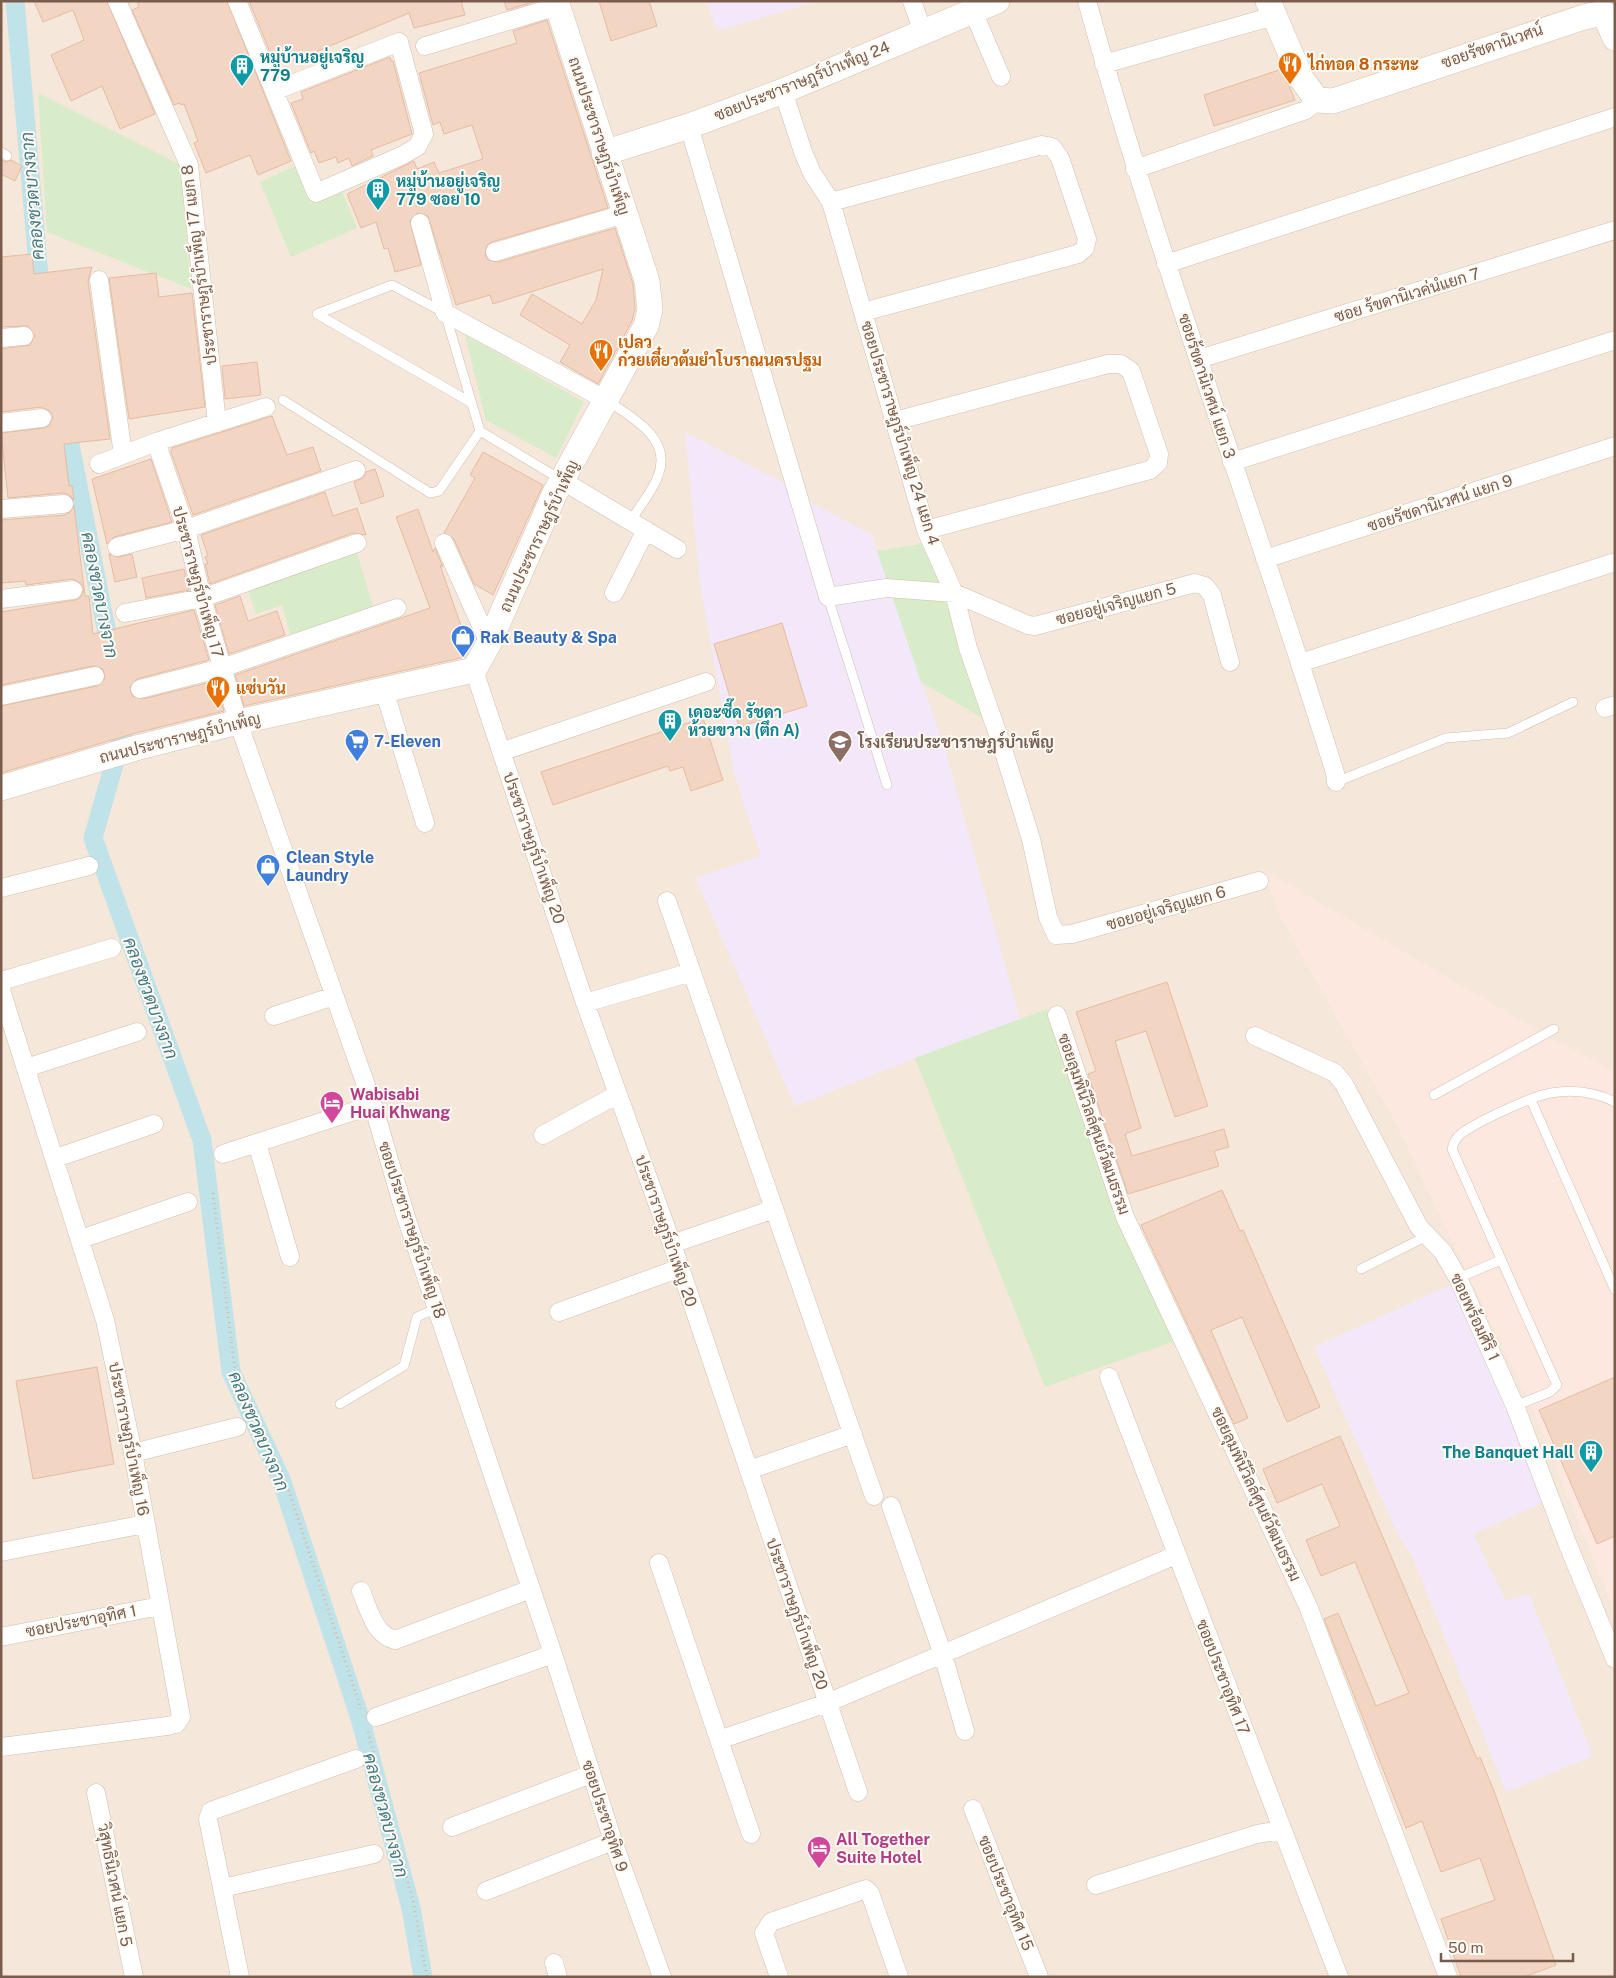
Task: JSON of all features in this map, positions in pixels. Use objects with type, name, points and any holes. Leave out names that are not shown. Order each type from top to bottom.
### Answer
[{"type":"street","name":"ประชาราษฎร์บำเพ็ญ 17 แยก 8","points":[[117,1],[189,165],[217,423]]},
{"type":"street","points":[[237,1],[274,91],[316,193],[418,147],[424,134],[399,42],[274,91]]},
{"type":"street","points":[[912,1],[923,32]]},
{"type":"street","name":"ซอยประชาราษฎร์บำเพ็ญ 24","points":[[604,152],[689,126],[783,91],[998,1]]},
{"type":"street","name":"ซอยร้ขดานิเวศน์ แยก 3","points":[[1087,1],[1135,169],[1300,663],[1335,776]]},
{"type":"street","points":[[425,46],[557,4]]},
{"type":"street","name":"ถนนประชาราษฎร์บำเพ็ญ","points":[[1,788],[100,758],[238,722],[474,670],[489,643],[555,493],[646,326],[650,310],[647,281],[557,4]]},
{"type":"street","points":[[1104,64],[1271,8],[1301,78],[1317,100],[1306,110],[1135,169]]},
{"type":"street","name":"ซอยรัชดานิเวศน์","points":[[1317,100],[1332,101],[1603,8],[1615,38]]},
{"type":"street","points":[[973,12],[1002,77]]},
{"type":"street","name":"ซอยประชาราษฎร์บำเพ็ญ 24 แยก 4","points":[[783,91],[812,173],[831,202],[926,530],[954,593],[968,648],[1002,746],[1031,839],[1048,917],[1056,935],[1072,934]]},
{"type":"street","points":[[1166,264],[1615,117]]},
{"type":"street","points":[[689,126],[828,597],[886,588],[954,593]]},
{"type":"street","points":[[831,202],[1042,146],[1052,147],[1060,158],[1087,239],[1085,248],[1078,254],[863,312]]},
{"type":"street","points":[[495,252],[624,214]]},
{"type":"street","points":[[420,222],[445,312],[606,400]]},
{"type":"street","name":"ซอย ร้ขดานิเวค่นํแยก 7","points":[[1199,359],[1615,230]]},
{"type":"street","points":[[99,280],[123,455]]},
{"type":"street","points":[[1,338],[24,336]]},
{"type":"street","points":[[1232,462],[1615,340]]},
{"type":"street","points":[[894,421],[1108,364],[1121,364],[1131,371],[1159,454],[1158,463],[1150,470],[926,530]]},
{"type":"street","points":[[99,464],[156,442],[266,407]]},
{"type":"street","points":[[1,423],[42,418]]},
{"type":"street","name":"ประชาราษฎร์บำเพ็ญ 17","points":[[156,442],[186,528],[202,598],[238,722]]},
{"type":"street","name":"ซอยรัชดานิเวศน์ แยก 9","points":[[1264,559],[1615,446]]},
{"type":"street","points":[[116,547],[186,528],[356,470]]},
{"type":"street","points":[[563,481],[678,548]]},
{"type":"street","points":[[1,509],[64,504]]},
{"type":"street","points":[[614,593],[646,530]]},
{"type":"street","points":[[125,614],[202,598],[357,543]]},
{"type":"street","points":[[444,543],[489,643]]},
{"type":"street","points":[[1300,663],[1615,562]]},
{"type":"street","name":"ซอยอยู่เจริญแยก 5","points":[[954,593],[1028,625],[1035,626],[1196,583],[1205,586],[1212,595],[1230,662]]},
{"type":"street","points":[[1,599],[73,590]]},
{"type":"street","points":[[140,689],[222,668],[397,608]]},
{"type":"street","name":"ประชาราษฎร์บำเพ็ญ 20","points":[[474,670],[586,1003],[672,1244],[858,1792]]},
{"type":"street","points":[[1,696],[95,676]]},
{"type":"street","points":[[501,752],[706,682]]},
{"type":"street","points":[[384,690],[425,823]]},
{"type":"street","name":"ซอยประชาราษฎร์บำเพ็ญ 18","points":[[238,722],[373,1105],[437,1308],[553,1654]]},
{"type":"street","points":[[1,888],[89,866]]},
{"type":"street","name":"ซอยอยู่เจริญแยก 6","points":[[1072,934],[1259,881]]},
{"type":"street","points":[[667,901],[874,1496]]},
{"type":"street","points":[[1,981],[112,948]]},
{"type":"street","points":[[586,1003],[692,972]]},
{"type":"street","name":"ประชาราษฎร์บำเพ็ญ 16","points":[[1,990],[106,1320],[133,1453],[181,1716],[176,1724],[1,1747]]},
{"type":"street","points":[[274,1016],[334,996]]},
{"type":"street","name":"ซอยลุมพินีวิลล์ศูนย์วัฒนธรรม","points":[[1057,1016],[1125,1217],[1308,1606],[1448,1977]]},
{"type":"street","points":[[26,1068],[137,1032]]},
{"type":"street","name":"ซอยพร้อมศิริ 1","points":[[1255,1036],[1335,1073],[1344,1084],[1419,1227],[1443,1252],[1458,1278],[1515,1406],[1568,1545],[1615,1659]]},
{"type":"street","points":[[543,1135],[618,1094]]},
{"type":"street","points":[[223,1154],[373,1105]]},
{"type":"street","points":[[56,1158],[154,1124]]},
{"type":"street","points":[[257,1143],[290,1257]]},
{"type":"street","points":[[81,1239],[188,1202]]},
{"type":"street","points":[[672,1244],[774,1209]]},
{"type":"street","points":[[559,1312],[680,1268]]},
{"type":"street","name":"ซอยประชาอุทิศ 17","points":[[1109,1377],[1339,1977]]},
{"type":"street","points":[[133,1453],[237,1427]]},
{"type":"street","points":[[748,1470],[853,1434]]},
{"type":"street","points":[[891,1506],[943,1655],[965,1732]]},
{"type":"street","points":[[1,1552],[145,1524]]},
{"type":"street","points":[[719,1740],[827,1703],[1176,1554]]},
{"type":"street","points":[[659,1563],[751,1834]]},
{"type":"street","points":[[361,1591],[377,1629],[385,1637],[395,1640],[531,1589]]},
{"type":"street","name":"ซอยประชาอุทิศ 1","points":[[1,1637],[160,1606]]},
{"type":"street","points":[[369,1721],[553,1654]]},
{"type":"street","name":"ซอยประชาอุทิศ 9","points":[[553,1654],[613,1841],[662,1977]]},
{"type":"street","points":[[240,1977],[208,1819],[211,1811],[220,1806],[356,1759]]},
{"type":"street","points":[[452,1827],[591,1774]]},
{"type":"street","name":"วิสุทธินิเวศน์ แยก 5","points":[[96,1793],[134,1977]]},
{"type":"street","name":"ซอยประชาอุทิศ 15","points":[[972,1809],[1039,1977]]},
{"type":"street","points":[[1096,1885],[1257,1834],[1283,1830]]},
{"type":"street","points":[[486,1891],[613,1841]]},
{"type":"street","points":[[222,1888],[374,1854]]},
{"type":"street","points":[[779,1977],[764,1933],[771,1922],[866,1889],[870,1893],[899,1977]]},
{"type":"lane","points":[[470,402],[317,314],[392,285],[445,312],[480,431],[563,481]]},
{"type":"lane","points":[[284,400],[430,493],[439,491],[480,431]]},
{"type":"lane","points":[[606,400],[650,431],[656,440],[661,458],[658,477],[634,516]]},
{"type":"lane","points":[[828,597],[887,785]]},
{"type":"lane","points":[[1335,776],[1446,738],[1508,733],[1573,702]]},
{"type":"lane","points":[[1434,1095],[1554,1029]]},
{"type":"lane","points":[[1515,1406],[1550,1392],[1556,1385],[1452,1149],[1454,1141],[1462,1133],[1495,1115],[1549,1093],[1582,1092],[1603,1096],[1615,1102]]},
{"type":"lane","points":[[1531,1100],[1615,1290]]},
{"type":"lane","points":[[1361,1270],[1427,1236]]},
{"type":"lane","points":[[1458,1278],[1501,1260]]},
{"type":"lane","points":[[340,1404],[404,1366],[417,1317],[437,1308]]},
{"type":"path","points":[[213,1193],[235,1372],[285,1479],[369,1721],[414,1905],[427,1977]]},
{"type":"shaded area","points":[[1,1],[1615,1],[1615,1977],[1,1977]]},
{"type":"shaded area","points":[[707,1],[817,1],[717,31]]},
{"type":"shaded area","name":"โรงเรียนประชาราษฎร์บำเพ็ญ","points":[[685,432],[788,485],[811,502],[872,535],[946,753],[1020,1019],[795,1106],[696,878],[761,856],[734,773],[700,583]]},
{"type":"shaded area","points":[[1262,869],[1556,1041],[1615,1071],[1615,1613],[1532,1407],[1396,1123],[1279,914]]},
{"type":"shaded area","points":[[1455,1283],[1547,1501],[1473,1534],[1506,1601],[1529,1594],[1593,1756],[1506,1792],[1413,1558],[1396,1530],[1314,1347]]},
{"type":"green space","points":[[38,93],[181,165],[191,289],[47,232]]},
{"type":"green space","points":[[295,166],[311,203],[342,191],[357,228],[291,257],[260,182]]},
{"type":"green space","points":[[465,335],[584,402],[556,458],[486,420]]},
{"type":"green space","points":[[927,543],[989,722],[921,682],[877,551]]},
{"type":"green space","points":[[356,550],[374,609],[291,637],[282,605],[256,614],[247,587]]},
{"type":"green space","points":[[1047,1009],[1111,1201],[1175,1341],[1045,1387],[915,1058]]},
{"type":"building","points":[[34,1],[107,1],[155,114],[120,129],[102,86],[71,101],[51,55],[84,40],[73,10],[43,22]]},
{"type":"building","points":[[137,1],[227,1],[291,161],[258,175],[250,155],[206,173],[194,143],[198,141],[184,104],[174,105],[132,10],[139,7]]},
{"type":"building","points":[[249,1],[461,1],[465,15],[414,28],[409,13],[294,61],[292,54],[274,62]]},
{"type":"building","points":[[504,1],[537,1],[507,10]]},
{"type":"building","points":[[599,1],[649,1],[657,26],[611,41]]},
{"type":"building","points":[[547,20],[608,208],[492,242],[487,245],[485,255],[488,260],[498,262],[615,228],[633,284],[635,309],[632,321],[598,384],[560,362],[570,345],[520,315],[532,294],[582,324],[596,300],[603,269],[493,304],[490,295],[456,305],[428,216],[417,213],[410,221],[421,265],[395,272],[388,248],[384,249],[376,222],[361,228],[347,194],[414,161],[417,169],[434,162],[439,173],[483,159],[472,125],[444,134],[440,122],[433,125],[419,73],[517,43],[513,31]]},
{"type":"building","points":[[390,57],[391,61],[393,61],[412,134],[371,150],[373,156],[352,166],[349,158],[338,163],[336,157],[319,163],[314,151],[311,153],[291,103],[303,99],[301,92]]},
{"type":"building","points":[[1282,69],[1295,100],[1214,126],[1204,95]]},
{"type":"building","points":[[1,160],[6,162],[11,160],[22,166],[15,181],[1,174]]},
{"type":"building","points":[[32,254],[34,274],[92,267],[88,281],[110,439],[64,444],[69,486],[72,485],[74,500],[69,495],[63,493],[8,498],[1,433],[44,428],[49,426],[53,417],[50,411],[41,407],[1,412],[1,349],[30,345],[35,336],[28,326],[1,327],[1,257]]},
{"type":"building","points":[[156,273],[159,297],[192,293],[205,407],[129,419],[109,278]]},
{"type":"building","points":[[257,362],[261,395],[225,399],[222,366]]},
{"type":"building","points":[[272,416],[287,455],[313,447],[321,471],[193,515],[171,452],[172,448]]},
{"type":"building","points":[[483,452],[543,485],[493,595],[474,584],[454,539],[444,533],[475,478],[470,475]]},
{"type":"building","points":[[151,459],[172,522],[114,537],[107,544],[92,479]]},
{"type":"building","points":[[375,469],[384,496],[361,504],[354,482],[364,477],[366,472]]},
{"type":"building","points":[[325,492],[333,516],[357,508],[366,535],[353,533],[210,584],[205,564],[208,564],[205,557],[208,556],[201,535]]},
{"type":"building","points":[[74,505],[85,596],[89,596],[93,634],[194,610],[209,660],[137,679],[130,687],[132,696],[143,699],[215,681],[224,711],[132,734],[1,773],[1,706],[97,686],[105,679],[103,669],[93,666],[1,685],[1,612],[75,600],[80,598],[84,589],[81,583],[72,579],[26,585],[25,581],[1,583],[1,520],[65,515],[70,512]]},
{"type":"building","points":[[418,509],[433,552],[435,548],[443,567],[440,565],[469,649],[465,657],[244,706],[235,675],[430,608],[396,517]]},
{"type":"building","points":[[109,554],[119,557],[132,554],[137,577],[115,582]]},
{"type":"building","points":[[184,569],[189,590],[146,598],[142,578]]},
{"type":"building","points":[[240,596],[248,621],[277,611],[285,635],[229,654],[215,605]]},
{"type":"building","points":[[782,623],[807,706],[739,727],[714,644]]},
{"type":"building","name":"เดอะซี๊ด รัชดา ห้วยขวาง (ตึก A)","points":[[703,718],[723,780],[691,791],[683,767],[670,771],[668,766],[553,805],[541,772]]},
{"type":"building","points":[[1167,982],[1208,1106],[1175,1117],[1146,1031],[1115,1041],[1141,1128],[1125,1134],[1132,1156],[1224,1129],[1229,1147],[1214,1151],[1219,1166],[1128,1194],[1088,1074],[1096,1071],[1076,1012]]},
{"type":"building","points":[[1222,1190],[1240,1231],[1243,1230],[1320,1407],[1287,1422],[1242,1317],[1211,1330],[1248,1418],[1234,1424],[1141,1225]]},
{"type":"building","points":[[97,1367],[114,1464],[33,1479],[16,1381]]},
{"type":"building","name":"The Banquet Hall","points":[[1615,1377],[1615,1536],[1597,1544],[1539,1410]]},
{"type":"building","points":[[1340,1436],[1477,1759],[1480,1757],[1494,1791],[1556,1965],[1524,1977],[1461,1977],[1441,1919],[1495,1900],[1480,1858],[1441,1872],[1422,1821],[1406,1828],[1324,1619],[1338,1613],[1376,1706],[1409,1693],[1355,1562],[1321,1576],[1306,1540],[1340,1526],[1322,1484],[1277,1503],[1263,1469]]},
{"type":"waterway","name":"คลองชวดบางจาก","points":[[15,1],[41,299]]},
{"type":"waterway","name":"คลองชวดบางจาก","points":[[65,419],[111,654]]},
{"type":"waterway","name":"คลองชวดบางจาก","points":[[123,713],[125,726],[93,838],[202,1140],[231,1372],[281,1479],[360,1718],[411,1908],[423,1977]]},
{"type":"place","name":"ไก่ทอด 8 กระทะ","points":[[1290,85]]},
{"type":"place","name":"หมู่บ้านอยู่เจริญ 779","points":[[242,87]]},
{"type":"place","name":"หมู่บ้านอยู่เจริญ 779 ซอย 10","points":[[378,211]]},
{"type":"place","name":"เปลว ก๋วยเตี๋ยวต้มยำโบราณนครปฐม","points":[[601,372]]},
{"type":"place","name":"Rak Beauty & Spa","points":[[463,658]]},
{"type":"place","name":"แซ่บวัน","points":[[218,709]]},
{"type":"place","name":"เดอะซี๊ด รัชดา ห้วยขวาง (ตึก A)","points":[[670,742]]},
{"type":"place","name":"7-Eleven","points":[[357,762]]},
{"type":"place","name":"โรงเรียนประชาราษฎร์บำเพ็ญ","points":[[840,763]]},
{"type":"place","name":"Clean Style Laundry","points":[[268,887]]},
{"type":"place","name":"Wabisabi Huai Khwang","points":[[332,1124]]},
{"type":"place","name":"The Banquet Hall","points":[[1591,1473]]},
{"type":"place","name":"All Together Suite Hotel","points":[[819,1869]]}]
